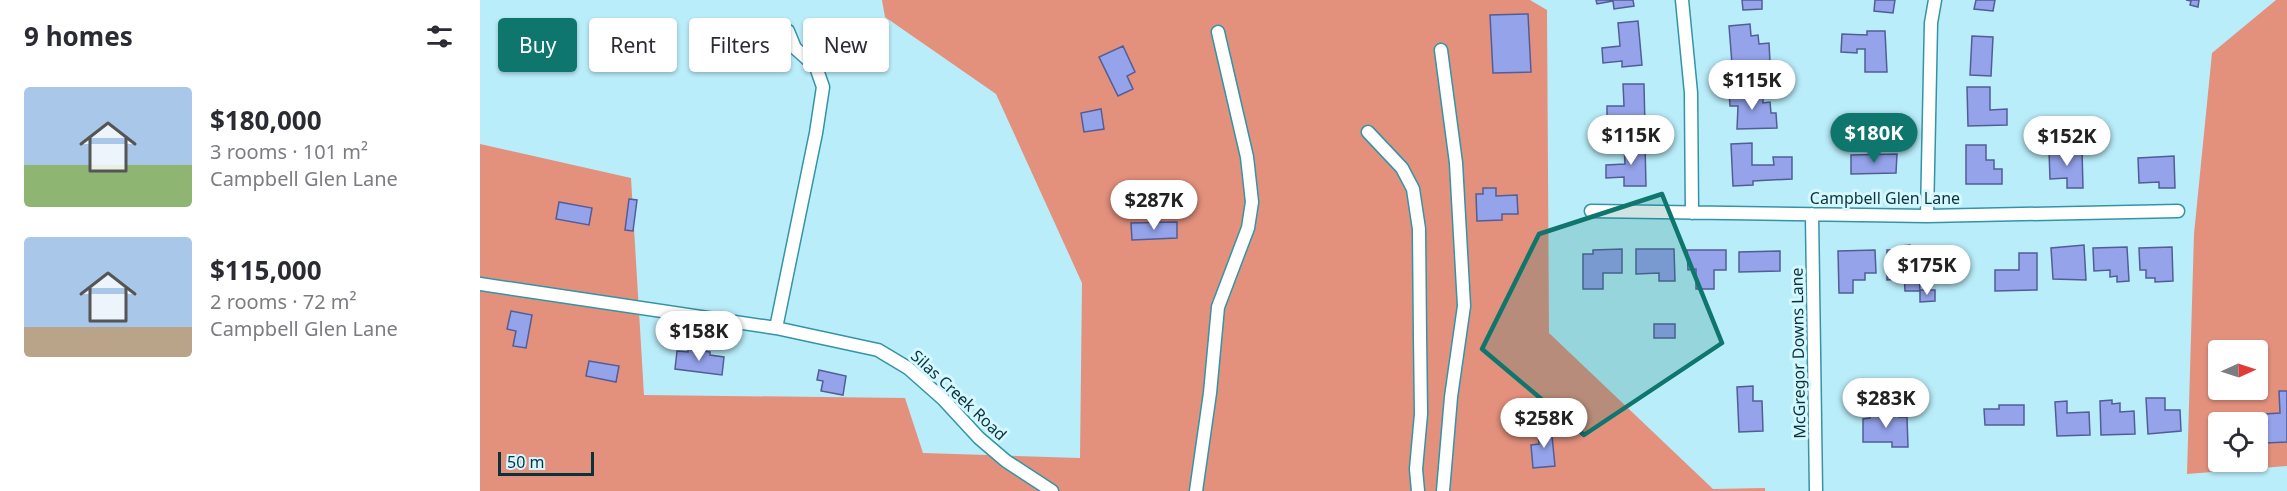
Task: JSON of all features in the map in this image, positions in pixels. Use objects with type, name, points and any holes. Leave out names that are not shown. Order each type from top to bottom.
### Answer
[{"type":"street","points":[[1682,0],[1691,93],[1692,213]]},
{"type":"street","points":[[1926,216],[1931,22],[1935,0]]},
{"type":"street","points":[[1196,491],[1210,393],[1218,308],[1248,228],[1252,202],[1247,157],[1218,32]]},
{"type":"street","points":[[776,328],[816,133],[823,87],[816,67],[795,48],[791,38]]},
{"type":"street","points":[[1441,50],[1456,163],[1464,306],[1451,397],[1443,491]]},
{"type":"street","points":[[1368,132],[1402,168],[1413,189],[1419,229],[1421,414],[1416,469],[1418,491]]},
{"type":"street","name":"Campbell Glen Lane","points":[[1591,211],[1926,216],[2178,212]]},
{"type":"street","name":"McGregor Downs Lane","points":[[1812,214],[1816,491]]},
{"type":"street","name":"Silas Creek Road","points":[[480,284],[776,328],[878,350],[893,358],[943,399],[979,438],[1006,461],[1034,482],[1052,491]]},
{"type":"highlighted area","points":[[1662,194],[1722,343],[1584,435],[1482,349],[1539,234]]},
{"type":"shaded area","points":[[882,0],[1530,0],[1547,10],[1549,333],[1713,489],[1765,488],[1765,491],[480,491],[480,144],[631,178],[644,395],[905,398],[923,453],[1080,458],[1082,283],[996,94],[885,17]]},
{"type":"shaded area","points":[[2276,0],[2287,0],[2287,466],[2268,468],[2268,412],[2208,412],[2208,472],[2212,472],[2187,474],[2194,234],[2212,53]]},
{"type":"building","points":[[1596,0],[1633,0],[1634,6],[1614,9],[1613,1],[1597,4]]},
{"type":"building","points":[[1742,0],[1762,0],[1762,9],[1743,10]]},
{"type":"building","points":[[1875,0],[1895,0],[1893,13],[1874,11]]},
{"type":"building","points":[[1976,0],[1995,0],[1993,11],[1974,9]]},
{"type":"building","points":[[2186,0],[2199,0],[2198,7],[2190,5],[2191,1]]},
{"type":"building","points":[[1528,14],[1531,72],[1493,73],[1490,15]]},
{"type":"building","points":[[1638,21],[1642,65],[1622,67],[1622,61],[1603,63],[1602,48],[1620,46],[1618,23]]},
{"type":"building","points":[[1750,24],[1751,36],[1758,35],[1759,44],[1769,43],[1770,62],[1732,64],[1729,26]]},
{"type":"building","points":[[1867,31],[1885,31],[1887,72],[1865,72],[1865,49],[1857,49],[1857,53],[1841,52],[1842,34],[1867,35]]},
{"type":"building","points":[[1972,36],[1993,37],[1991,76],[1970,75]]},
{"type":"building","points":[[1123,46],[1135,72],[1127,76],[1133,89],[1118,96],[1099,57]]},
{"type":"building","points":[[1623,84],[1644,84],[1645,128],[1624,128],[1623,123],[1607,123],[1607,106],[1624,106]]},
{"type":"building","points":[[1967,87],[1990,87],[1990,110],[2007,109],[2007,125],[1968,126]]},
{"type":"building","points":[[1729,90],[1748,90],[1748,97],[1763,97],[1763,103],[1770,102],[1771,113],[1776,113],[1777,128],[1737,129],[1738,106],[1730,106]]},
{"type":"building","points":[[1101,109],[1104,129],[1084,132],[1081,113]]},
{"type":"building","points":[[1645,143],[1646,186],[1624,186],[1624,177],[1606,178],[1606,165],[1625,164],[1624,144]]},
{"type":"building","points":[[1752,143],[1752,165],[1774,165],[1773,157],[1792,157],[1792,179],[1753,181],[1753,185],[1733,186],[1731,144]]},
{"type":"building","points":[[1966,145],[1986,145],[1986,160],[1994,160],[1994,169],[2002,169],[2002,184],[1966,184]]},
{"type":"building","points":[[2082,150],[2083,188],[2067,188],[2067,178],[2050,179],[2049,151]]},
{"type":"building","points":[[1897,154],[1896,173],[1851,174],[1851,155]]},
{"type":"building","points":[[2174,156],[2175,188],[2159,188],[2159,182],[2139,183],[2138,158]]},
{"type":"building","points":[[1483,188],[1496,188],[1496,196],[1517,195],[1518,214],[1502,214],[1502,220],[1477,221],[1476,194],[1483,194]]},
{"type":"building","points":[[629,199],[637,200],[633,231],[625,230]]},
{"type":"building","points":[[559,202],[592,208],[589,225],[556,219]]},
{"type":"building","points":[[1177,222],[1177,238],[1132,240],[1131,223]]},
{"type":"building","points":[[1910,245],[1910,250],[1925,250],[1925,270],[1919,271],[1920,291],[1905,291],[1904,271],[1898,271],[1898,279],[1887,280],[1887,250],[1901,250],[1901,246]]},
{"type":"building","points":[[2084,245],[2086,280],[2053,279],[2051,248]]},
{"type":"building","points":[[2127,247],[2129,281],[2117,282],[2117,276],[2110,277],[2110,270],[2094,271],[2093,248]]},
{"type":"building","points":[[2172,247],[2173,281],[2155,282],[2155,278],[2146,278],[2146,270],[2140,270],[2139,248]]},
{"type":"building","points":[[1622,249],[1622,273],[1603,273],[1603,289],[1583,289],[1583,254],[1593,254],[1593,250]]},
{"type":"building","points":[[1636,249],[1674,249],[1675,281],[1659,281],[1659,273],[1636,274]]},
{"type":"building","points":[[1687,250],[1726,250],[1726,270],[1714,270],[1714,289],[1696,289],[1696,269],[1688,270]]},
{"type":"building","points":[[1875,250],[1876,273],[1865,273],[1865,280],[1853,280],[1853,293],[1839,293],[1838,251]]},
{"type":"building","points":[[1780,251],[1780,271],[1739,272],[1739,252]]},
{"type":"building","points":[[2019,253],[2037,253],[2037,290],[1995,291],[1995,270],[2019,270]]},
{"type":"building","points":[[1920,290],[1935,290],[1935,301],[1920,302]]},
{"type":"building","points":[[511,311],[532,315],[526,348],[513,346],[516,331],[507,329]]},
{"type":"building","points":[[1654,324],[1675,324],[1675,338],[1654,338]]},
{"type":"building","points":[[688,349],[710,352],[710,355],[724,357],[722,375],[675,369],[677,351],[688,352]]},
{"type":"building","points":[[589,361],[619,366],[616,382],[586,376]]},
{"type":"building","points":[[819,370],[846,376],[843,395],[821,391],[823,381],[817,380]]},
{"type":"building","points":[[1753,386],[1753,401],[1762,401],[1763,431],[1739,432],[1737,387]]},
{"type":"building","points":[[2279,391],[2287,391],[2287,442],[2268,443],[2268,414],[2280,413]]},
{"type":"building","points":[[2146,398],[2165,398],[2165,410],[2180,410],[2181,431],[2148,434]]},
{"type":"building","points":[[2112,400],[2112,404],[2120,403],[2120,412],[2134,411],[2135,434],[2101,435],[2100,401]]},
{"type":"building","points":[[2067,401],[2067,413],[2089,412],[2090,435],[2057,436],[2055,402]]},
{"type":"building","points":[[1999,405],[2024,405],[2024,425],[1985,425],[1984,409],[1999,409]]},
{"type":"building","points":[[1899,411],[1899,417],[1907,417],[1908,447],[1892,447],[1892,442],[1863,442],[1863,419],[1870,418],[1870,412]]},
{"type":"building","points":[[1551,426],[1555,466],[1533,468],[1531,445],[1539,444],[1537,427]]}]
